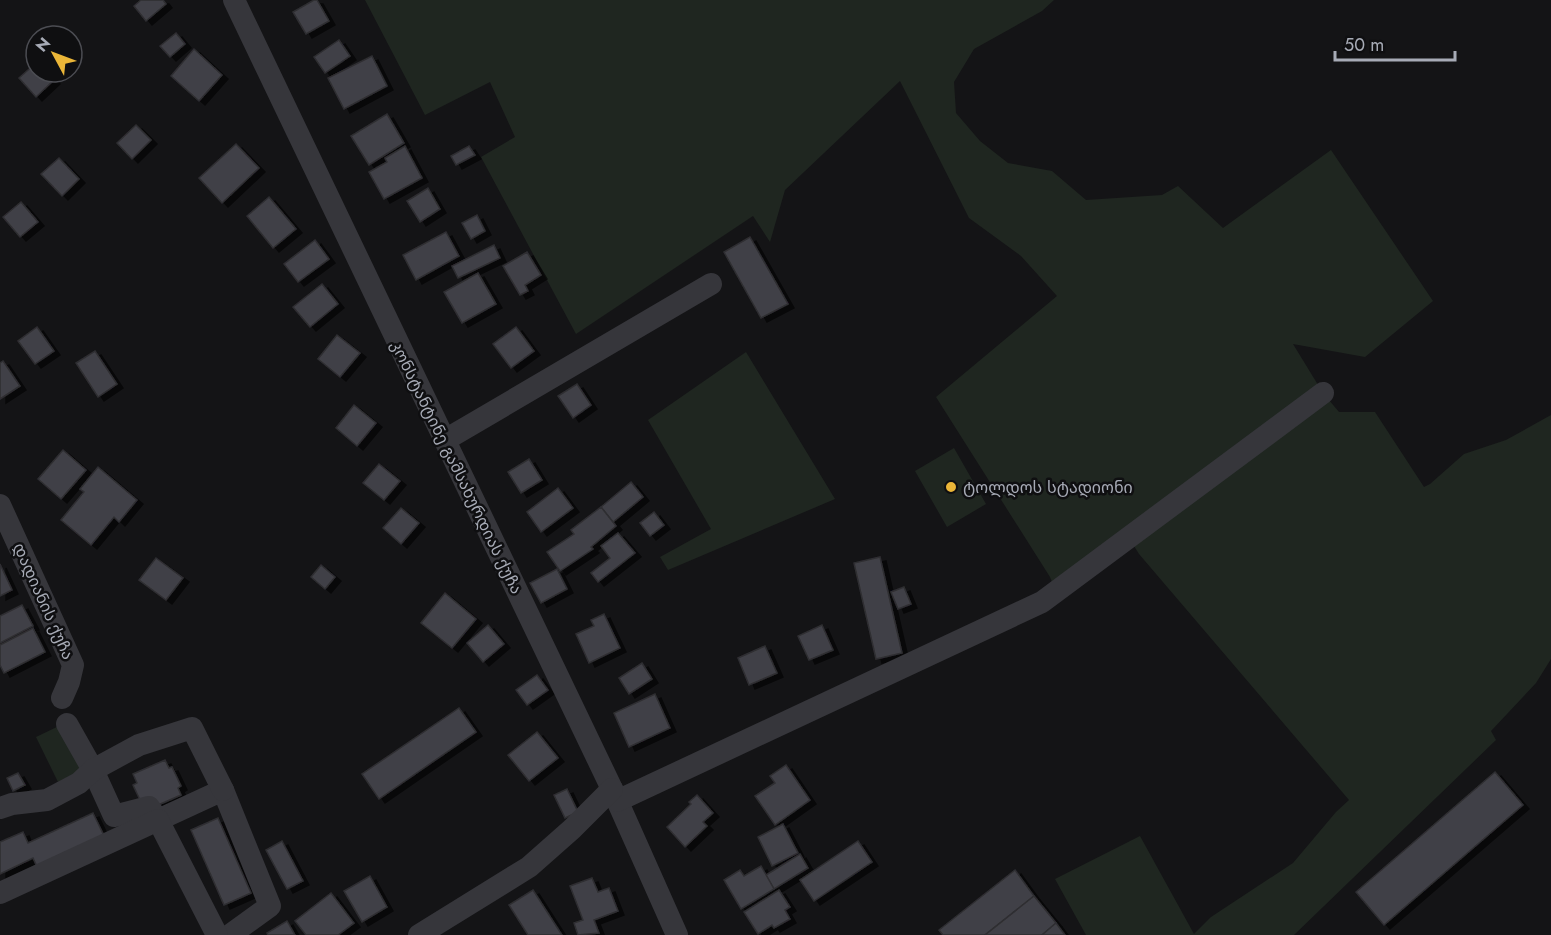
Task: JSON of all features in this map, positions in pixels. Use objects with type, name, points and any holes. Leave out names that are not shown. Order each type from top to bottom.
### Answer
[{"type":"street","name":"კონსტანტინე გამსახურდიას ქუჩა","points":[[234,0],[614,795],[677,935]]},
{"type":"street","points":[[445,440],[711,284]]},
{"type":"street","points":[[419,935],[529,867],[614,795],[1042,602],[1323,393]]},
{"type":"street","name":"დადიანის ქუჩა","points":[[0,505],[73,665],[62,698]]},
{"type":"street","points":[[67,724],[93,770],[114,816],[149,807],[158,820],[217,935]]},
{"type":"street","points":[[0,808],[12,804],[47,800],[79,783],[93,770],[139,745],[192,728],[224,790],[270,906],[230,935]]},
{"type":"street","points":[[0,893],[224,790]]},
{"type":"shaded area","points":[[365,0],[1054,0],[1042,11],[974,49],[954,82],[956,113],[980,141],[1008,163],[1052,171],[1086,200],[1162,195],[1178,186],[1223,228],[1331,150],[1433,301],[1365,357],[1293,344],[1323,393],[1339,412],[1375,412],[1424,487],[1464,454],[1506,440],[1551,415],[1551,659],[1536,683],[1491,731],[1496,740],[1294,935],[1086,935],[1055,879],[1140,836],[1194,934],[1211,917],[1293,863],[1349,800],[1139,554],[1129,538],[1056,592],[1050,577],[936,397],[1057,296],[1021,256],[969,218],[900,81],[785,190],[770,242],[753,216],[576,334],[481,157],[515,137],[490,82],[425,115]]},
{"type":"shaded area","points":[[746,352],[835,499],[668,570],[660,557],[711,529],[648,420]]},
{"type":"shaded area","name":"ტოლდოს სტადიონი","points":[[954,448],[986,504],[947,527],[915,471]]},
{"type":"shaded area","points":[[61,725],[83,769],[58,782],[36,737]]},
{"type":"building","points":[[141,0],[163,0],[166,4],[146,21],[134,6]]},
{"type":"building","points":[[317,0],[329,21],[306,34],[293,12]]},
{"type":"building","points":[[176,33],[185,44],[170,57],[160,46]]},
{"type":"building","points":[[339,40],[350,56],[325,73],[314,57]]},
{"type":"building","points":[[194,49],[222,75],[199,101],[171,76]]},
{"type":"building","points":[[372,56],[387,86],[344,109],[328,78]]},
{"type":"building","points":[[24,74],[24,84],[19,78]]},
{"type":"building","points":[[24,84],[50,84],[36,97]]},
{"type":"building","points":[[387,114],[404,143],[369,165],[351,136]]},
{"type":"building","points":[[136,125],[151,140],[132,159],[117,143]]},
{"type":"building","points":[[236,144],[259,168],[222,203],[199,178]]},
{"type":"building","points":[[405,146],[422,178],[384,199],[369,172],[387,162],[385,158]]},
{"type":"building","points":[[469,146],[475,155],[456,165],[451,156]]},
{"type":"building","points":[[59,158],[79,179],[62,196],[41,174]]},
{"type":"building","points":[[428,188],[440,209],[420,222],[407,201]]},
{"type":"building","points":[[269,197],[296,229],[273,248],[247,216]]},
{"type":"building","points":[[21,202],[38,222],[20,237],[3,217]]},
{"type":"building","points":[[477,215],[485,231],[471,239],[462,223]]},
{"type":"building","points":[[446,232],[459,256],[416,280],[403,255]]},
{"type":"building","points":[[750,237],[788,304],[761,318],[724,252]]},
{"type":"building","points":[[315,240],[329,259],[298,282],[284,264]]},
{"type":"building","points":[[494,245],[500,258],[458,278],[452,266]]},
{"type":"building","points":[[527,252],[541,275],[525,285],[528,291],[520,295],[503,266]]},
{"type":"building","points":[[478,273],[496,304],[462,323],[444,292]]},
{"type":"building","points":[[322,284],[338,304],[310,327],[293,307]]},
{"type":"building","points":[[37,327],[54,351],[35,364],[18,341]]},
{"type":"building","points":[[516,327],[534,351],[511,368],[493,344]]},
{"type":"building","points":[[337,335],[360,353],[340,377],[318,359]]},
{"type":"building","points":[[95,351],[117,384],[98,397],[76,363]]},
{"type":"building","points":[[3,361],[20,386],[0,399],[0,363]]},
{"type":"building","points":[[577,384],[591,405],[573,418],[558,396]]},
{"type":"building","points":[[354,405],[376,423],[357,446],[336,428]]},
{"type":"building","points":[[63,450],[86,470],[61,499],[38,479]]},
{"type":"building","points":[[529,459],[542,480],[521,493],[508,472]]},
{"type":"building","points":[[379,464],[400,481],[384,500],[363,483]]},
{"type":"building","points":[[98,467],[137,500],[119,522],[114,517],[91,545],[61,520],[84,492],[80,489]]},
{"type":"building","points":[[631,482],[643,497],[613,522],[601,507]]},
{"type":"building","points":[[558,488],[573,508],[541,532],[527,512]]},
{"type":"building","points":[[601,507],[616,526],[591,547],[593,549],[560,571],[547,552],[574,534],[571,530]]},
{"type":"building","points":[[401,508],[419,523],[401,544],[383,528]]},
{"type":"building","points":[[654,512],[664,525],[650,536],[640,523]]},
{"type":"building","points":[[618,533],[635,553],[598,582],[591,573],[610,558],[601,546]]},
{"type":"building","points":[[880,557],[902,653],[876,659],[854,563]]},
{"type":"building","points":[[156,558],[183,578],[166,600],[139,580]]},
{"type":"building","points":[[0,564],[12,590],[0,596]]},
{"type":"building","points":[[321,565],[335,577],[325,589],[311,577]]},
{"type":"building","points":[[557,569],[567,589],[541,603],[530,583]]},
{"type":"building","points":[[904,587],[911,604],[898,609],[891,592]]},
{"type":"building","points":[[445,593],[476,619],[452,648],[421,623]]},
{"type":"building","points":[[22,605],[33,626],[0,643],[0,616]]},
{"type":"building","points":[[604,614],[620,648],[589,663],[576,634],[594,626],[591,620]]},
{"type":"building","points":[[488,625],[504,644],[483,662],[467,643]]},
{"type":"building","points":[[822,625],[833,650],[809,660],[798,636]]},
{"type":"building","points":[[33,628],[45,652],[4,673],[0,665],[0,645]]},
{"type":"building","points":[[765,646],[777,673],[749,685],[738,658]]},
{"type":"building","points":[[642,663],[652,679],[629,694],[619,678]]},
{"type":"building","points":[[537,675],[548,690],[527,705],[516,690]]},
{"type":"building","points":[[655,694],[670,728],[629,747],[614,713]]},
{"type":"building","points":[[459,708],[476,732],[379,799],[362,774]]},
{"type":"building","points":[[537,732],[558,758],[529,781],[508,755]]},
{"type":"building","points":[[165,760],[169,768],[172,767],[181,786],[178,788],[181,795],[149,809],[141,802],[133,785],[137,783],[133,774]]},
{"type":"building","points":[[786,765],[810,800],[775,825],[755,796],[775,783],[770,776]]},
{"type":"building","points":[[1495,772],[1523,805],[1384,925],[1356,892]]},
{"type":"building","points":[[18,773],[25,785],[13,791],[7,778]]},
{"type":"building","points":[[567,789],[578,812],[565,818],[554,795]]},
{"type":"building","points":[[697,795],[713,813],[703,822],[707,826],[685,847],[667,827]]},
{"type":"building","points":[[93,813],[106,840],[39,871],[33,858],[0,874],[0,842],[23,832],[28,843]]},
{"type":"building","points":[[218,818],[251,893],[224,905],[191,830]]},
{"type":"building","points":[[783,824],[798,853],[772,866],[758,837]]},
{"type":"building","points":[[282,841],[303,881],[287,889],[266,850]]},
{"type":"building","points":[[858,841],[872,862],[814,901],[800,880]]},
{"type":"building","points":[[800,854],[808,868],[774,889],[766,875]]},
{"type":"building","points":[[761,866],[774,889],[741,909],[724,880],[740,870],[744,876]]},
{"type":"building","points":[[1015,870],[1034,896],[985,935],[943,935],[939,930]]},
{"type":"building","points":[[370,876],[387,907],[362,922],[344,891]]},
{"type":"building","points":[[592,878],[598,892],[609,888],[618,911],[594,920],[599,933],[578,935],[574,923],[583,920],[570,886]]},
{"type":"building","points":[[533,890],[562,935],[528,935],[509,905]]},
{"type":"building","points":[[779,890],[790,907],[785,910],[790,919],[774,928],[772,925],[758,934],[744,912]]},
{"type":"building","points":[[331,893],[354,923],[338,935],[306,935],[295,921]]},
{"type":"building","points":[[1034,896],[1056,923],[1042,935],[985,935]]},
{"type":"building","points":[[287,921],[295,935],[268,935],[267,933]]},
{"type":"building","points":[[1056,923],[1065,935],[1042,935]]},
{"type":"place","name":"ტოლდოს სტადიონი","points":[[951,487]]}]
